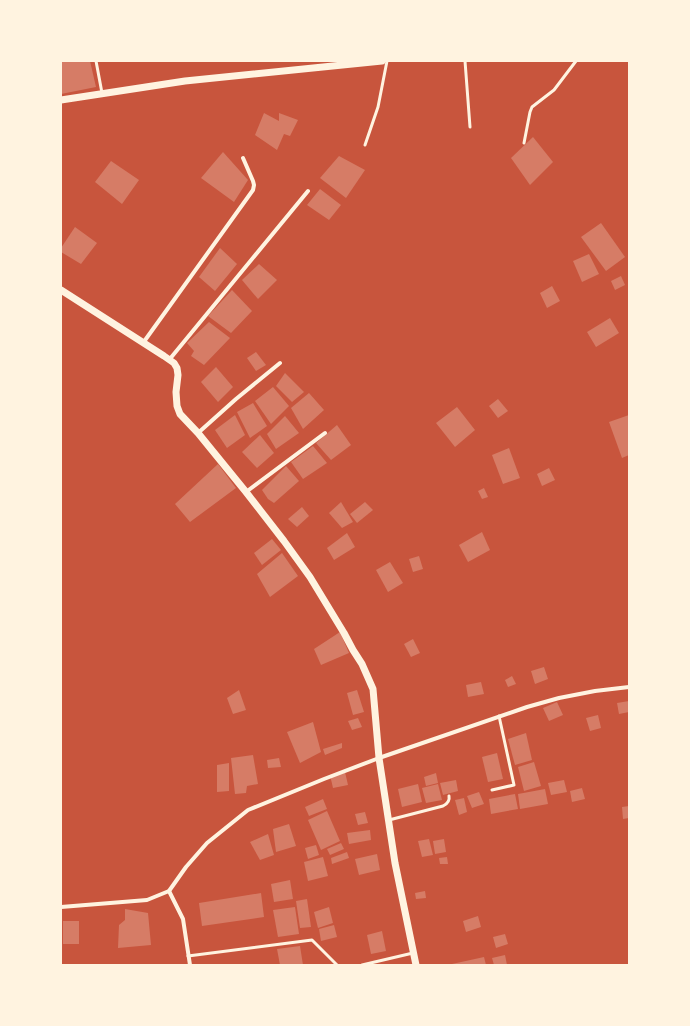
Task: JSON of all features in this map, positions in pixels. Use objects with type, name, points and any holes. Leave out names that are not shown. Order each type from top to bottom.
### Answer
[{"type":"street","points":[[61,100],[185,81],[382,61]]},
{"type":"street","points":[[143,343],[253,190],[253,181],[243,158]]},
{"type":"street","points":[[169,360],[308,191]]},
{"type":"street","points":[[61,290],[174,363],[177,368],[178,375],[176,406],[180,414],[198,433],[284,541],[310,577],[362,664],[373,689],[379,758],[396,863],[416,965]]},
{"type":"street","points":[[198,433],[280,363]]},
{"type":"street","points":[[246,492],[325,433]]},
{"type":"street","points":[[61,907],[147,900],[169,890],[186,867],[207,843],[248,810],[379,758],[498,716],[559,698],[629,687]]},
{"type":"street","points":[[169,890],[182,919],[190,965]]},
{"type":"lane","points":[[96,61],[102,93]]},
{"type":"lane","points":[[365,145],[378,107],[387,61]]},
{"type":"lane","points":[[465,61],[470,127]]},
{"type":"lane","points":[[524,142],[532,107],[554,90],[576,61]]},
{"type":"lane","points":[[492,790],[514,785],[498,716]]},
{"type":"lane","points":[[389,820],[443,806],[447,804],[450,798],[449,796]]},
{"type":"lane","points":[[188,956],[312,940],[337,965]]},
{"type":"lane","points":[[362,965],[414,953]]},
{"type":"building","points":[[61,61],[90,61],[96,87],[61,94]]},
{"type":"building","points":[[264,113],[279,121],[279,113],[298,120],[290,136],[284,134],[277,150],[255,135]]},
{"type":"building","points":[[533,137],[553,162],[530,185],[511,158]]},
{"type":"building","points":[[223,152],[248,180],[234,202],[201,178]]},
{"type":"building","points":[[339,156],[365,170],[346,198],[320,178]]},
{"type":"building","points":[[111,161],[139,180],[122,204],[95,182]]},
{"type":"building","points":[[320,189],[341,205],[329,220],[307,205]]},
{"type":"building","points":[[601,223],[625,257],[606,271],[581,237]]},
{"type":"building","points":[[75,227],[97,243],[81,264],[61,252],[61,248]]},
{"type":"building","points":[[220,248],[237,264],[215,291],[199,277]]},
{"type":"building","points":[[589,254],[599,274],[582,282],[573,261]]},
{"type":"building","points":[[259,264],[277,280],[258,299],[242,280]]},
{"type":"building","points":[[621,276],[625,285],[615,290],[611,281]]},
{"type":"building","points":[[552,286],[560,301],[547,308],[540,293]]},
{"type":"building","points":[[232,290],[252,311],[231,333],[208,316]]},
{"type":"building","points":[[610,318],[619,333],[596,347],[587,332]]},
{"type":"building","points":[[209,322],[230,338],[204,365],[191,356],[194,351],[187,343]]},
{"type":"building","points":[[256,352],[266,365],[256,371],[247,358]]},
{"type":"building","points":[[216,367],[233,387],[218,402],[201,382]]},
{"type":"building","points":[[285,373],[304,392],[292,402],[276,386]]},
{"type":"building","points":[[273,387],[289,406],[271,424],[255,401]]},
{"type":"building","points":[[309,393],[324,410],[303,429],[291,408]]},
{"type":"building","points":[[498,399],[508,411],[498,418],[489,406]]},
{"type":"building","points":[[253,403],[267,426],[250,438],[237,412]]},
{"type":"building","points":[[457,407],[475,430],[455,447],[436,423]]},
{"type":"building","points":[[235,415],[245,435],[227,448],[215,430]]},
{"type":"building","points":[[629,415],[629,455],[622,458],[609,422]]},
{"type":"building","points":[[285,416],[299,433],[276,449],[267,434]]},
{"type":"building","points":[[337,425],[351,445],[331,460],[316,443]]},
{"type":"building","points":[[260,435],[274,453],[257,468],[242,452]]},
{"type":"building","points":[[313,446],[327,463],[303,479],[291,462]]},
{"type":"building","points":[[509,448],[520,478],[503,484],[492,455]]},
{"type":"building","points":[[218,464],[236,488],[190,522],[175,504]]},
{"type":"building","points":[[286,466],[299,481],[274,503],[268,499],[262,490]]},
{"type":"building","points":[[549,468],[555,480],[542,486],[537,474]]},
{"type":"building","points":[[484,488],[488,497],[482,499],[478,491]]},
{"type":"building","points":[[341,502],[353,522],[342,528],[329,513]]},
{"type":"building","points":[[365,502],[373,510],[357,523],[350,514]]},
{"type":"building","points":[[302,507],[309,516],[297,527],[288,519]]},
{"type":"building","points":[[482,532],[490,550],[468,562],[459,545]]},
{"type":"building","points":[[347,533],[355,547],[334,560],[327,548]]},
{"type":"building","points":[[272,539],[281,550],[262,565],[254,553]]},
{"type":"building","points":[[282,553],[298,576],[270,597],[257,574]]},
{"type":"building","points":[[419,556],[423,569],[413,572],[409,559]]},
{"type":"building","points":[[390,562],[403,583],[388,592],[376,570]]},
{"type":"building","points":[[340,632],[349,653],[321,665],[314,649]]},
{"type":"building","points":[[413,639],[420,653],[411,657],[404,644]]},
{"type":"building","points":[[544,667],[548,679],[535,684],[531,671]]},
{"type":"building","points":[[512,676],[516,684],[508,687],[505,680]]},
{"type":"building","points":[[481,682],[484,694],[468,697],[466,685]]},
{"type":"building","points":[[239,690],[246,710],[233,714],[227,698]]},
{"type":"building","points":[[357,690],[364,712],[353,715],[347,693]]},
{"type":"building","points":[[629,701],[629,712],[619,714],[617,703]]},
{"type":"building","points":[[557,702],[563,715],[549,721],[543,708]]},
{"type":"building","points":[[598,715],[601,728],[590,731],[586,718]]},
{"type":"building","points":[[358,718],[362,727],[352,730],[348,721]]},
{"type":"building","points":[[313,722],[321,752],[300,763],[287,732]]},
{"type":"building","points":[[526,733],[532,760],[515,765],[508,739]]},
{"type":"building","points":[[342,743],[342,748],[325,755],[323,749]]},
{"type":"building","points":[[497,753],[503,779],[488,782],[482,757]]},
{"type":"building","points":[[253,755],[258,784],[247,786],[246,793],[235,794],[231,758]]},
{"type":"building","points":[[279,758],[281,767],[268,768],[267,760]]},
{"type":"building","points":[[534,762],[541,786],[524,791],[518,767]]},
{"type":"building","points":[[229,763],[229,791],[217,792],[217,765]]},
{"type":"building","points":[[345,772],[348,785],[333,788],[330,775]]},
{"type":"building","points":[[436,773],[438,783],[426,786],[424,777]]},
{"type":"building","points":[[456,780],[458,791],[443,795],[440,783]]},
{"type":"building","points":[[564,780],[567,792],[551,795],[548,783]]},
{"type":"building","points":[[418,784],[422,802],[402,807],[398,789]]},
{"type":"building","points":[[438,784],[442,800],[426,803],[422,788]]},
{"type":"building","points":[[582,788],[585,799],[572,802],[570,791]]},
{"type":"building","points":[[545,789],[548,804],[520,809],[518,794]]},
{"type":"building","points":[[479,792],[484,804],[472,808],[467,796]]},
{"type":"building","points":[[515,794],[518,809],[491,814],[489,799]]},
{"type":"building","points":[[464,798],[467,812],[459,815],[455,800]]},
{"type":"building","points":[[323,799],[327,809],[309,816],[305,807]]},
{"type":"building","points":[[629,806],[629,818],[623,819],[622,807]]},
{"type":"building","points":[[327,811],[340,841],[321,850],[308,820]]},
{"type":"building","points":[[365,812],[368,823],[358,825],[355,814]]},
{"type":"building","points":[[289,824],[296,846],[276,852],[273,829]]},
{"type":"building","points":[[370,830],[371,840],[349,844],[347,833]]},
{"type":"building","points":[[268,834],[274,855],[260,860],[250,842]]},
{"type":"building","points":[[429,839],[433,855],[422,857],[418,841]]},
{"type":"building","points":[[444,839],[446,852],[435,854],[433,841]]},
{"type":"building","points":[[341,843],[344,849],[330,855],[327,849]]},
{"type":"building","points":[[316,845],[319,855],[308,859],[305,848]]},
{"type":"building","points":[[347,852],[349,858],[332,864],[331,858]]},
{"type":"building","points":[[377,854],[380,870],[359,875],[355,859]]},
{"type":"building","points":[[323,857],[328,876],[308,881],[304,862]]},
{"type":"building","points":[[447,857],[448,864],[440,864],[439,858]]},
{"type":"building","points":[[290,880],[293,899],[274,902],[271,884]]},
{"type":"building","points":[[425,891],[426,898],[416,899],[415,893]]},
{"type":"building","points":[[261,893],[264,917],[202,926],[199,903]]},
{"type":"building","points":[[307,899],[311,927],[300,928],[296,901]]},
{"type":"building","points":[[295,907],[299,934],[278,937],[273,910]]},
{"type":"building","points":[[329,907],[333,923],[318,928],[314,912]]},
{"type":"building","points":[[125,909],[148,913],[151,945],[118,948],[119,925],[125,920]]},
{"type":"building","points":[[478,916],[481,927],[466,932],[463,921]]},
{"type":"building","points":[[63,921],[79,921],[79,944],[63,944]]},
{"type":"building","points":[[334,925],[337,937],[321,941],[319,929]]},
{"type":"building","points":[[382,931],[386,951],[371,954],[367,935]]},
{"type":"building","points":[[505,934],[508,944],[496,948],[493,937]]},
{"type":"building","points":[[300,946],[303,965],[280,965],[277,949]]},
{"type":"building","points":[[505,955],[507,965],[494,965],[492,958]]},
{"type":"building","points":[[484,957],[486,965],[452,965],[452,964]]}]
